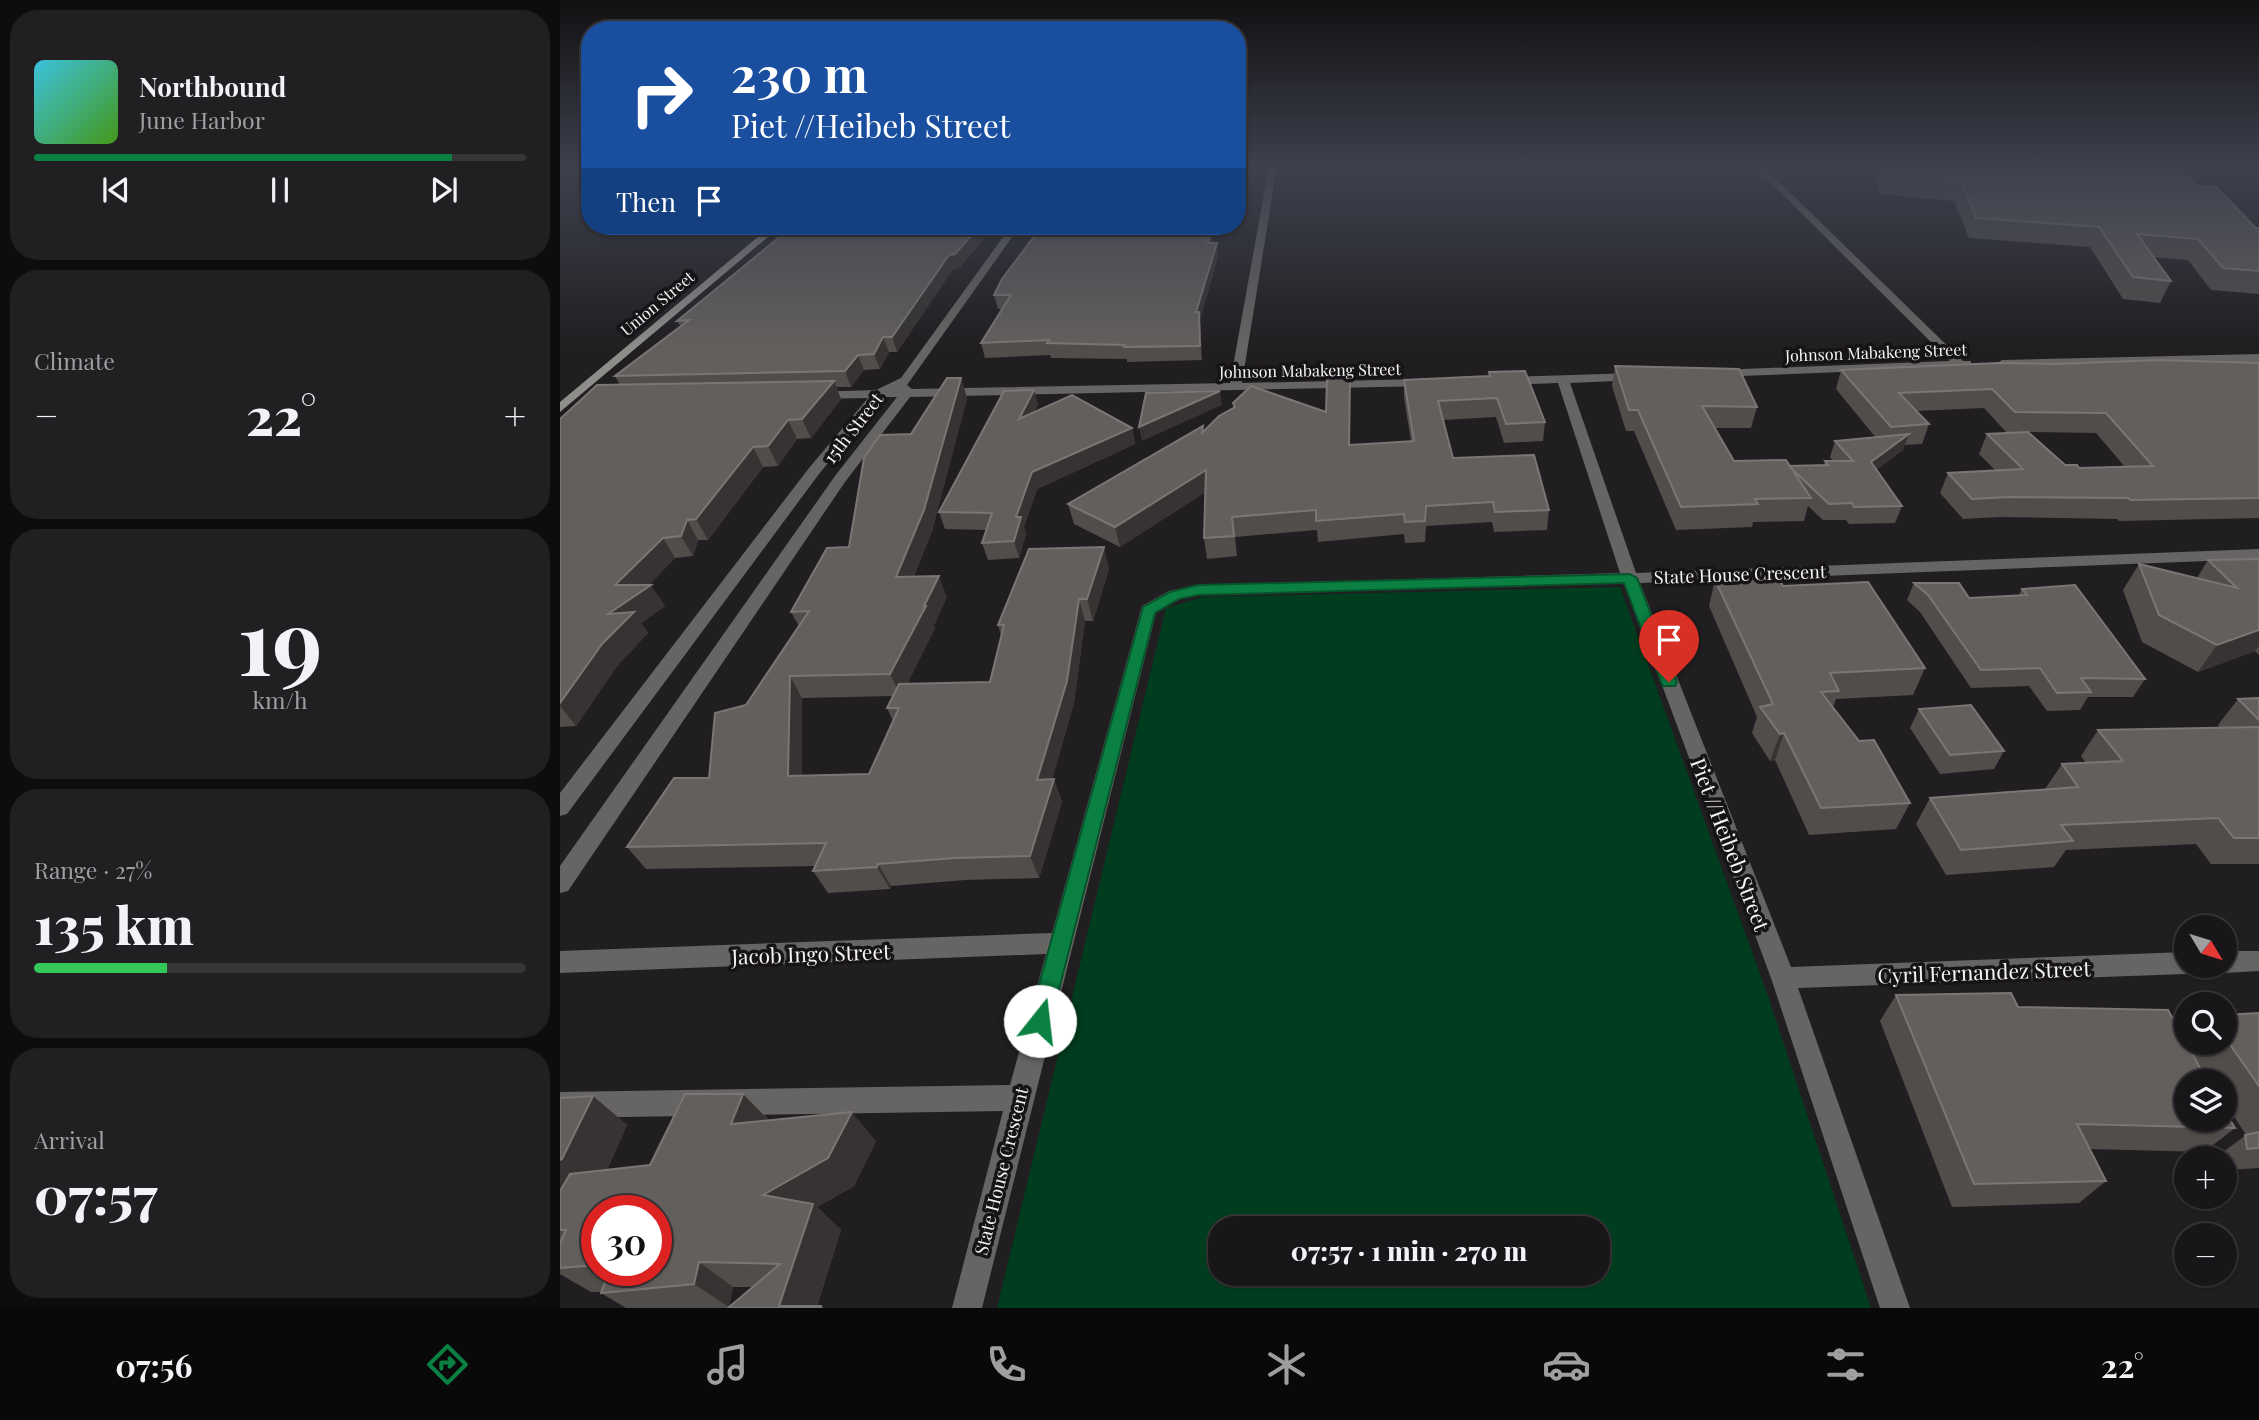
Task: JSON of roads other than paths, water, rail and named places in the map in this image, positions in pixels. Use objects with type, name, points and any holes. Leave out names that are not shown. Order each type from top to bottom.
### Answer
[{"type":"main road","name":"Union Street","points":[[560,408],[765,235]]},
{"type":"street","points":[[1235,387],[1263,227]]},
{"type":"street","name":"Johnson Mabakeng Street","points":[[1701,375],[1968,364],[1823,227]]},
{"type":"street","points":[[906,388],[1009,235]]},
{"type":"street","name":"Johnson Mabakeng Street","points":[[1988,364],[2259,358]]},
{"type":"street","points":[[1495,382],[1646,377]]},
{"type":"street","name":"Piet //Heibeb Street","points":[[1563,380],[1630,578],[1783,978],[1895,1308]]},
{"type":"street","name":"Johnson Mabakeng Street","points":[[906,388],[1440,383]]},
{"type":"street","name":"15th Street","points":[[560,808],[814,471],[878,394],[906,388]]},
{"type":"street","name":"15th Street","points":[[560,884],[906,388]]},
{"type":"street","points":[[797,395],[878,394]]},
{"type":"street","points":[[571,398],[596,398]]},
{"type":"street","name":"State House Crescent","points":[[967,1308],[1018,1098],[1062,943],[1148,610],[1175,595],[1198,590],[1630,578],[2259,554]]},
{"type":"street","name":"Jacob Ingo Street","points":[[560,962],[1062,943]]},
{"type":"street","points":[[2237,962],[2259,961]]},
{"type":"street","name":"Cyril Fernandez Street","points":[[1783,978],[2174,963]]},
{"type":"street","points":[[560,1105],[1018,1098]]}]
